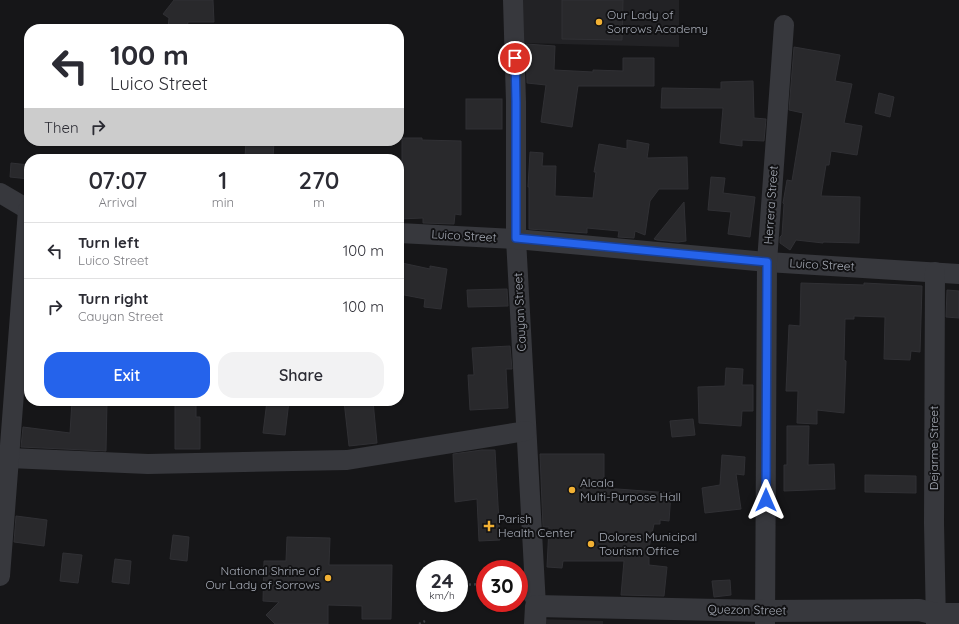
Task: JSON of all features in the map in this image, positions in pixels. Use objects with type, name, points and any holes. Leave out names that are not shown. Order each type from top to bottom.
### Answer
[{"type":"street","name":"Cauyan Street","points":[[513,0],[516,102],[516,238],[535,615]]},
{"type":"street","name":"Herrera Street","points":[[766,617],[767,262],[784,25]]},
{"type":"street","points":[[0,193],[24,207]]},
{"type":"street","name":"Luico Street","points":[[404,232],[516,238],[767,262],[959,274]]},
{"type":"street","points":[[0,576],[24,272]]},
{"type":"street","name":"Dejarme Street","points":[[935,272],[934,523],[936,619]]},
{"type":"street","points":[[9,458],[148,464],[347,460],[526,431]]},
{"type":"street","name":"Quezon Street","points":[[535,615],[766,617],[919,610],[936,619],[959,614]]},
{"type":"lane","points":[[528,601],[535,615]]},
{"type":"path","points":[[419,624],[426,621]]},
{"type":"shaded area","name":"Our Lady of Sorrows Academy","points":[[519,0],[679,0],[679,47],[521,43]]},
{"type":"shaded area","points":[[539,619],[603,621],[603,624],[539,624]]},
{"type":"building","points":[[174,0],[213,0],[214,22],[168,24],[169,18],[163,14]]},
{"type":"building","points":[[562,0],[623,0],[622,40],[562,39]]},
{"type":"building","points":[[526,44],[555,46],[554,70],[593,72],[593,70],[623,71],[623,58],[654,58],[654,86],[578,86],[572,127],[541,122],[546,85],[527,83]]},
{"type":"building","points":[[794,47],[840,55],[835,81],[852,84],[844,123],[862,126],[857,155],[831,151],[829,165],[826,165],[821,196],[860,197],[859,243],[823,243],[796,240],[790,250],[780,243],[780,237],[782,235],[783,203],[787,180],[792,181],[803,113],[789,110]]},
{"type":"building","points":[[753,81],[754,118],[766,119],[764,141],[742,140],[742,146],[720,143],[723,108],[661,108],[662,88],[721,89],[721,82]]},
{"type":"building","points":[[879,93],[894,97],[890,117],[875,113]]},
{"type":"building","points":[[466,99],[502,99],[502,129],[466,129]]},
{"type":"building","points":[[404,138],[461,141],[461,215],[455,214],[454,224],[423,223],[423,218],[404,219],[404,154],[402,154]]},
{"type":"building","points":[[627,140],[649,144],[647,158],[687,157],[688,189],[659,189],[650,201],[645,235],[635,231],[634,238],[618,237],[619,231],[587,228],[587,233],[529,229],[528,187],[530,152],[543,153],[542,166],[556,166],[555,196],[593,198],[596,172],[594,172],[599,144],[627,149]]},
{"type":"building","points":[[246,146],[274,146],[273,154],[245,154]]},
{"type":"building","points":[[11,163],[24,164],[24,178],[10,177]]},
{"type":"building","points":[[711,177],[725,178],[723,193],[755,197],[750,237],[728,234],[731,212],[708,210]]},
{"type":"building","points":[[684,202],[686,241],[678,242],[654,239]]},
{"type":"building","points":[[404,263],[430,269],[430,266],[447,269],[441,309],[424,307],[425,299],[404,295]]},
{"type":"building","points":[[801,283],[864,285],[864,283],[922,286],[920,352],[911,351],[910,360],[884,359],[885,317],[854,316],[854,319],[845,319],[844,360],[846,361],[844,413],[817,410],[817,424],[797,423],[798,391],[786,391],[789,325],[800,326]]},
{"type":"building","points":[[507,289],[508,306],[468,307],[467,290]]},
{"type":"building","points":[[947,290],[959,291],[959,318],[946,317]]},
{"type":"building","points":[[510,346],[512,369],[506,369],[508,408],[470,410],[468,375],[474,375],[472,348]]},
{"type":"building","points":[[726,368],[743,369],[742,385],[753,385],[753,411],[742,411],[741,426],[699,423],[698,387],[725,386]]},
{"type":"building","points":[[72,406],[107,406],[106,451],[21,447],[23,427],[70,433]]},
{"type":"building","points":[[175,406],[196,406],[196,417],[200,417],[200,449],[175,449]]},
{"type":"building","points":[[266,406],[288,406],[285,435],[263,433]]},
{"type":"building","points":[[345,406],[373,406],[377,443],[349,446]]},
{"type":"building","points":[[693,419],[695,435],[672,437],[670,421]]},
{"type":"building","points":[[787,426],[809,426],[808,465],[834,464],[835,489],[784,491],[784,465],[787,465]]},
{"type":"building","points":[[482,450],[495,450],[500,540],[479,541],[477,499],[455,502],[453,454]]},
{"type":"building","points":[[540,454],[604,454],[604,488],[671,493],[669,521],[660,520],[660,524],[654,524],[647,557],[649,557],[649,565],[667,567],[664,596],[621,595],[624,561],[563,561],[562,568],[547,567],[549,527],[543,527]]},
{"type":"building","points":[[722,455],[745,457],[744,475],[736,474],[741,509],[705,513],[702,488],[720,485]]},
{"type":"building","points":[[865,475],[916,476],[916,493],[865,492]]},
{"type":"building","points":[[16,516],[47,520],[44,546],[14,542]]},
{"type":"building","points":[[173,535],[189,537],[187,561],[170,559]]},
{"type":"building","name":"National Shrine of Our Lady of Sorrows","points":[[287,537],[330,538],[329,565],[392,565],[391,619],[362,619],[362,606],[328,605],[328,624],[275,624],[266,615],[279,602],[263,601],[264,561],[286,561]]},
{"type":"building","points":[[63,553],[82,555],[78,583],[60,581]]},
{"type":"building","points":[[115,559],[131,561],[129,584],[112,582]]},
{"type":"building","points":[[730,580],[731,595],[714,597],[712,581]]},
{"type":"place","name":"Our Lady of Sorrows Academy","points":[[599,22]]},
{"type":"place","name":"Alcala Multi-Purpose Hall","points":[[572,490]]},
{"type":"place","name":"Parish Health Center","points":[[489,526]]},
{"type":"place","name":"Dolores Municipal Tourism Office","points":[[591,544]]},
{"type":"place","name":"National Shrine of Our Lady of Sorrows","points":[[328,578]]},
{"type":"route","points":[[515,58],[516,238],[767,262],[766,500]]}]
